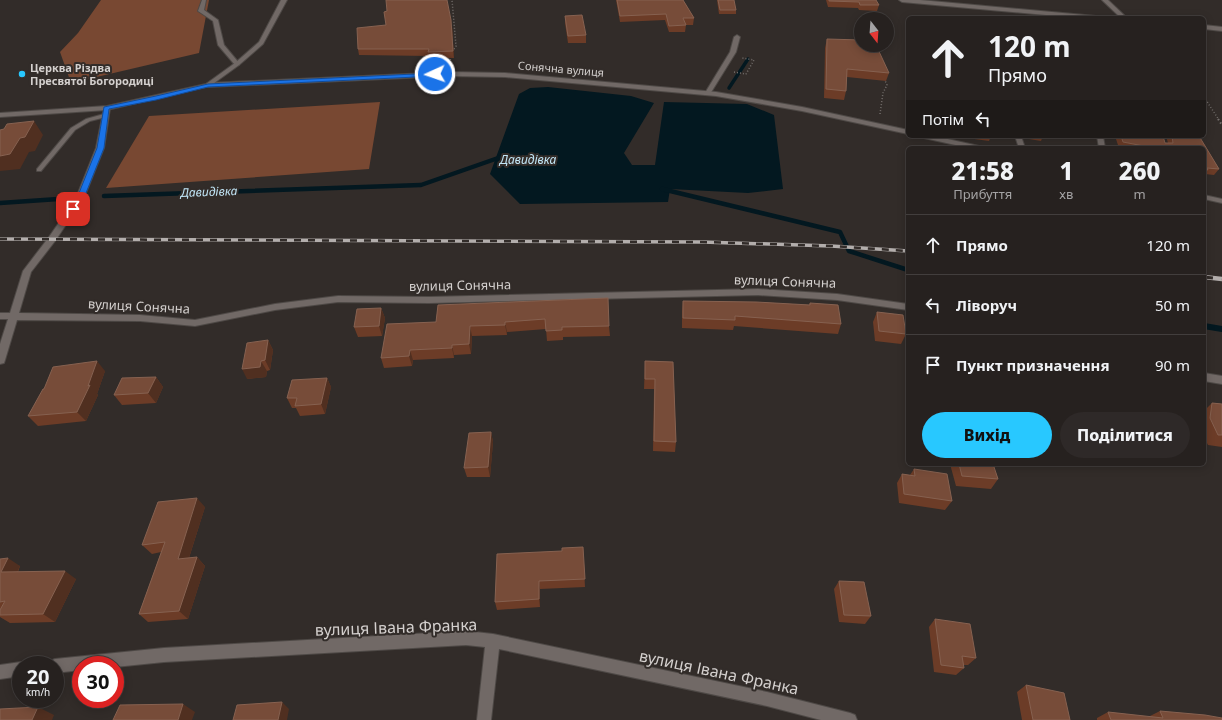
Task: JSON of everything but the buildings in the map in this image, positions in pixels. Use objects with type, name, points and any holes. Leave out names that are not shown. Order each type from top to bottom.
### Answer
[{"type":"street","points":[[0,115],[106,112],[208,85],[237,64],[261,43],[284,0]]},
{"type":"street","points":[[902,0],[1074,16]]},
{"type":"street","points":[[1105,0],[1122,16]]},
{"type":"street","points":[[1206,27],[1222,29]]},
{"type":"street","name":"Сонячна вулиця","points":[[208,85],[450,74],[505,75],[708,93],[802,109],[906,132]]},
{"type":"street","points":[[0,360],[27,271],[52,239],[80,198],[100,148],[106,112]]},
{"type":"street","points":[[933,138],[970,146]]},
{"type":"street","points":[[1206,197],[1222,201]]},
{"type":"street","name":"вулиця Сонячна","points":[[0,316],[140,318],[194,323],[275,307],[338,299],[429,300],[758,292],[837,297],[906,307]]},
{"type":"street","points":[[1206,377],[1222,380]]},
{"type":"street","name":"вулиця Івана Франка","points":[[64,665],[180,654],[466,638],[493,641],[767,699],[850,720]]},
{"type":"street","points":[[484,720],[493,641]]},
{"type":"street","points":[[0,672],[12,670]]},
{"type":"lane","points":[[204,0],[201,11],[215,20],[221,45],[237,64]]},
{"type":"lane","points":[[708,93],[733,52],[737,37]]},
{"type":"lane","points":[[39,170],[73,129],[106,112]]},
{"type":"path","points":[[450,74],[451,53],[456,46],[452,0]]},
{"type":"path","points":[[880,126],[880,110],[886,85],[882,74]]},
{"type":"path","points":[[1206,100],[1222,125]]},
{"type":"shaded area","points":[[101,0],[209,0],[199,53],[71,83],[60,52],[78,33]]},
{"type":"shaded area","points":[[380,102],[369,169],[106,188],[149,116]]},
{"type":"water","points":[[548,87],[631,96],[654,103],[624,153],[632,165],[655,165],[664,102],[747,104],[774,115],[783,189],[748,193],[670,189],[668,202],[520,204],[490,174],[519,94],[530,88]]},
{"type":"waterway","points":[[729,88],[748,59]]},
{"type":"waterway","name":"Давидівка","points":[[104,196],[421,185],[501,157]]},
{"type":"waterway","name":"Давидівка","points":[[662,189],[840,232],[849,251],[906,269]]},
{"type":"waterway","name":"Давидівка","points":[[0,203],[73,198]]},
{"type":"waterway","name":"Давидівка","points":[[1206,326],[1222,329]]},
{"type":"railway","points":[[0,239],[702,242],[831,246],[906,251]]},
{"type":"railway","points":[[1206,277],[1222,279]]},
{"type":"place","name":"Церква Різдва Пресвятої Богородиці","points":[[22,74]]},
{"type":"route","points":[[73,209],[80,198],[100,148],[104,116],[107,108],[208,85],[435,74]]}]
